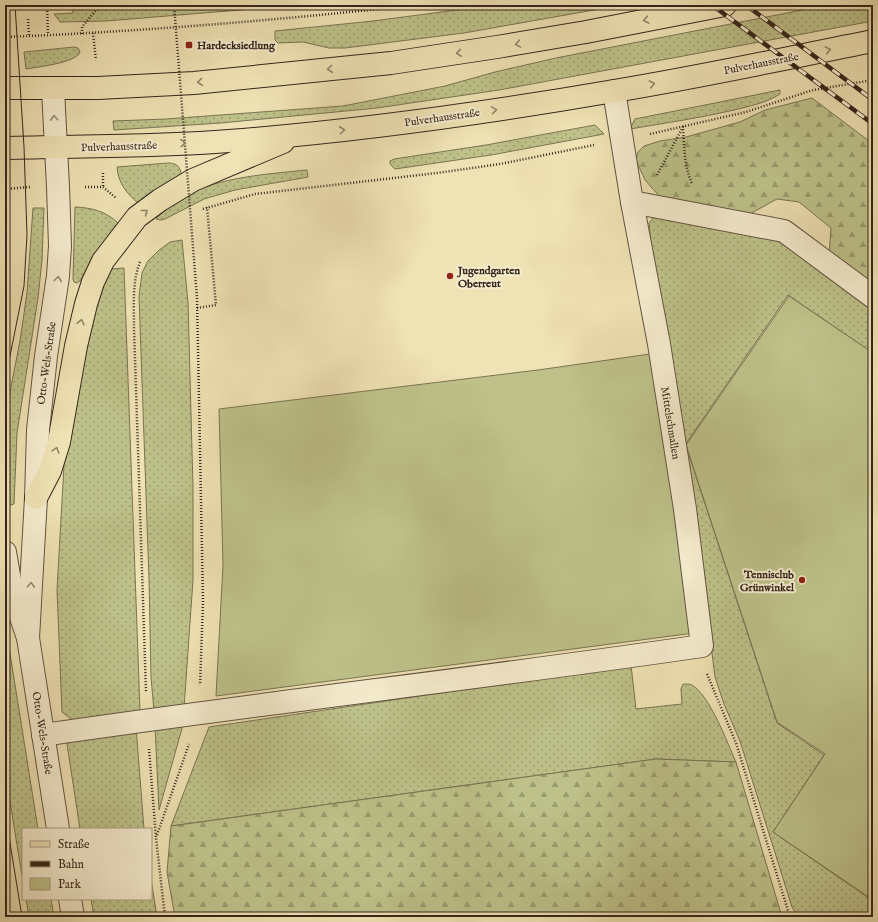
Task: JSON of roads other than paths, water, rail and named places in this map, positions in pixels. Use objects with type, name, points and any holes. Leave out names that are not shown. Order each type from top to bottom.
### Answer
[{"type":"main road","points":[[5,88],[53,89],[194,83],[391,63],[504,46],[725,5]]},
{"type":"main road","name":"Pulverhausstraße","points":[[5,148],[56,148],[227,141],[442,118],[614,91],[873,41]]},
{"type":"main road","points":[[36,498],[50,470],[59,442],[76,346],[86,304],[93,282],[108,255],[138,217],[160,200],[193,180],[303,134]]},
{"type":"street","name":"Otto-Wels-Straße","points":[[28,638],[39,415],[58,276],[59,216],[53,89]]},
{"type":"street","name":"Mittelschmallen","points":[[43,735],[702,646],[685,509],[664,375],[636,203],[614,91]]},
{"type":"street","points":[[636,203],[784,230],[873,297]]},
{"type":"street","name":"Otto-Wels-Straße","points":[[5,552],[11,587],[28,638],[58,828]]},
{"type":"street","points":[[70,900],[72,917]]},
{"type":"tram line","points":[[5,381],[24,286],[27,235],[24,147],[15,5]]},
{"type":"tram line","points":[[5,126],[8,205],[8,245],[5,285]]},
{"type":"tram line","points":[[5,812],[22,917]]},
{"type":"railway","points":[[712,5],[873,124]]},
{"type":"railway","points":[[746,5],[873,100]]},
{"type":"place","name":"Hardecksiedlung","points":[[189,45]]},
{"type":"place","name":"Jugendgarten Oberreut","points":[[450,276]]},
{"type":"place","name":"Tennisclub Grünwinkel","points":[[802,580]]}]
